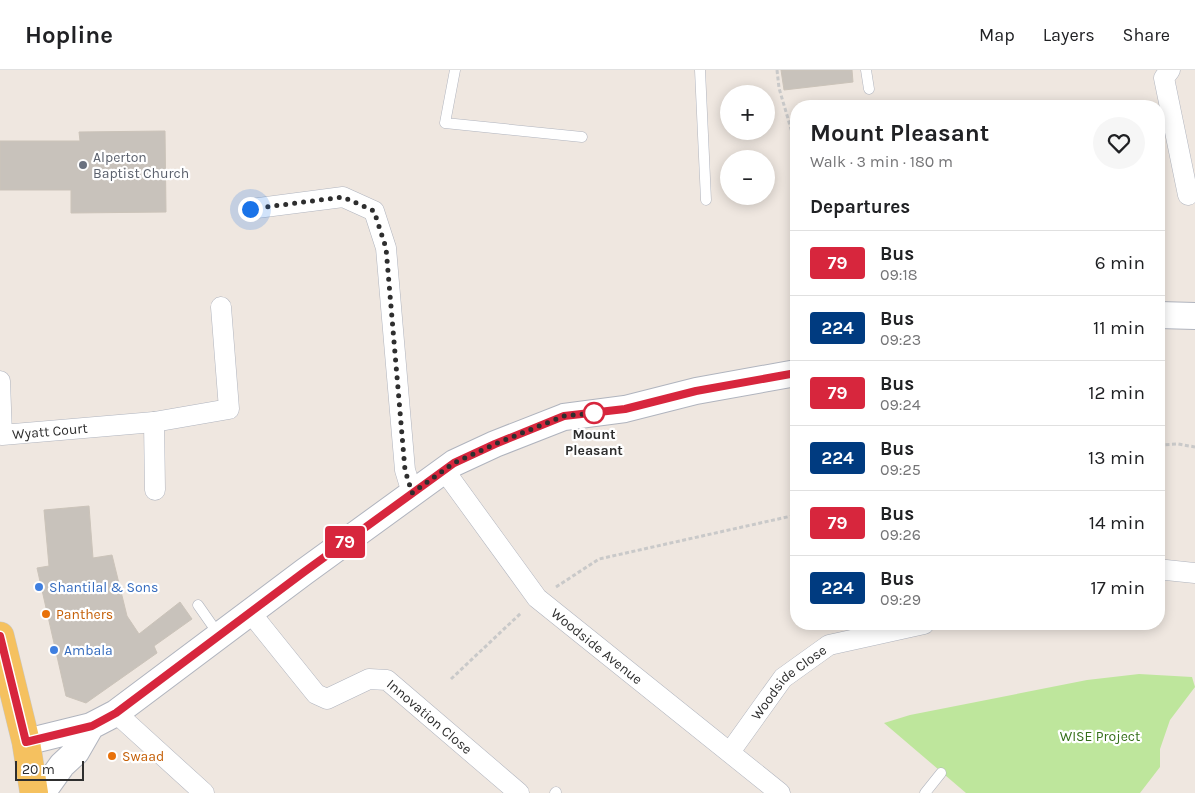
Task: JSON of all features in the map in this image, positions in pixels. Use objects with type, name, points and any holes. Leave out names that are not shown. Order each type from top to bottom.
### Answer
[{"type":"main road","points":[[0,636],[26,742],[34,793]]},
{"type":"street","points":[[1170,70],[1164,78],[1188,195]]},
{"type":"street","points":[[250,209],[343,197],[374,211],[386,248],[405,470],[412,493]]},
{"type":"street","name":"Wyatt Court","points":[[0,381],[2,435],[154,422],[229,409],[221,307]]},
{"type":"street","points":[[1165,315],[1195,316]]},
{"type":"street","points":[[26,742],[92,726],[116,713],[250,612],[454,463],[564,416],[625,409],[696,391],[790,374]]},
{"type":"street","points":[[154,422],[155,490]]},
{"type":"street","name":"Woodside Avenue","points":[[444,470],[537,598],[780,793]]},
{"type":"street","points":[[1165,570],[1195,573]]},
{"type":"street","name":"Innovation Close","points":[[250,612],[316,694],[327,699],[368,679],[387,680],[519,793]]},
{"type":"street","name":"Woodside Close","points":[[730,752],[783,678],[829,645],[897,630]]},
{"type":"street","points":[[116,713],[204,793]]},
{"type":"street","points":[[42,793],[62,766],[76,752],[92,726]]},
{"type":"lane","points":[[455,70],[446,123],[582,138]]},
{"type":"lane","points":[[700,70],[706,200]]},
{"type":"lane","points":[[866,70],[869,89]]},
{"type":"lane","points":[[198,605],[219,635]]},
{"type":"lane","points":[[925,793],[941,773]]},
{"type":"path","points":[[777,70],[779,88],[790,126]]},
{"type":"path","points":[[1165,445],[1178,444],[1195,447]]},
{"type":"path","points":[[450,679],[537,598],[599,559],[790,516]]},
{"type":"green space","name":"WISE Project","points":[[1139,674],[1192,677],[1195,687],[1170,720],[1160,749],[1160,767],[1140,793],[966,793],[884,723],[910,715],[1087,680]]},
{"type":"building","points":[[781,70],[852,70],[853,82],[784,90]]},
{"type":"building","name":"Alperton Baptist Church","points":[[165,131],[166,212],[71,213],[71,190],[0,190],[0,141],[80,141],[79,132]]},
{"type":"building","points":[[89,506],[93,558],[112,555],[127,616],[139,634],[180,602],[192,619],[154,646],[157,653],[86,703],[66,696],[37,568],[49,566],[44,510]]},
{"type":"bus line","name":"79","points":[[0,636],[26,742],[92,726],[116,713],[304,572],[454,463],[564,416],[625,409],[696,391],[790,374]]},
{"type":"place","name":"Alperton Baptist Church","points":[[83,165]]},
{"type":"place","name":"Mount Pleasant","points":[[594,413]]},
{"type":"place","name":"Shantilal & Sons","points":[[39,587]]},
{"type":"place","name":"Panthers","points":[[46,614]]},
{"type":"place","name":"Ambala","points":[[54,650]]},
{"type":"place","name":"Swaad","points":[[112,756]]},
{"type":"route","points":[[250,209],[343,197],[374,211],[386,248],[405,470],[412,493],[454,463],[495,444],[564,416],[594,413]]}]
